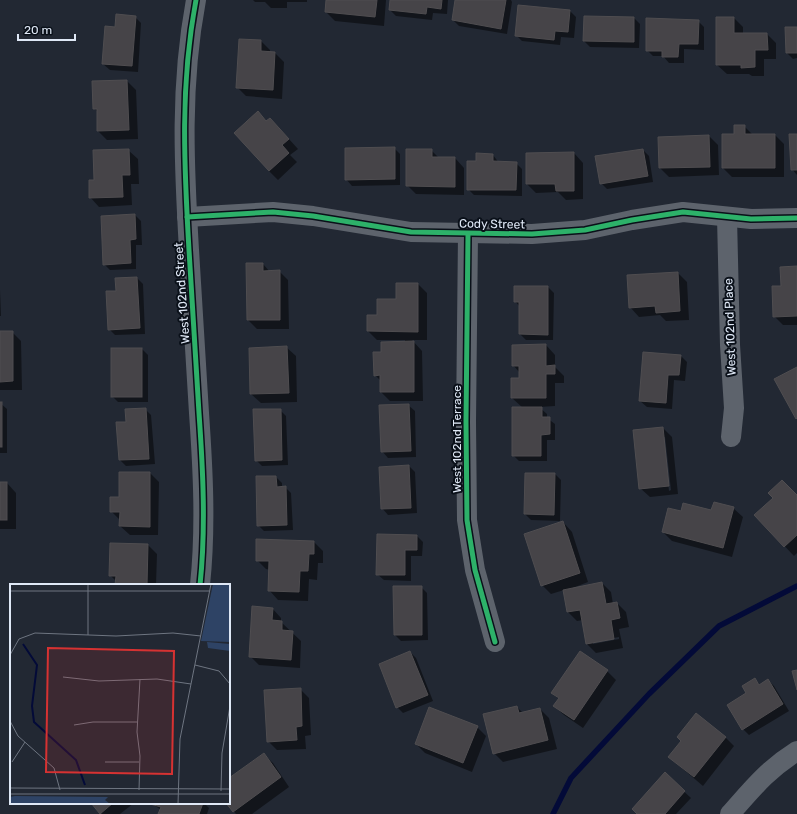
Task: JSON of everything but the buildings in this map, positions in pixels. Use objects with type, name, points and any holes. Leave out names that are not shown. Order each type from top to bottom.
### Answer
[{"type":"street","name":"West 102nd Street","points":[[196,0],[188,50],[183,107],[187,217],[204,487],[203,559],[200,584]]},
{"type":"street","name":"Cody Street","points":[[187,217],[273,212],[313,216],[411,232],[468,234],[564,233],[683,212],[751,219],[797,218]]},
{"type":"street","name":"West 102nd Place","points":[[727,217],[730,345],[734,408],[731,437]]},
{"type":"street","name":"West 102nd Terrace","points":[[468,234],[466,422],[467,520],[475,570],[494,642]]},
{"type":"street","points":[[730,814],[775,765],[797,751]]},
{"type":"waterway","points":[[553,814],[571,778],[649,694],[719,626],[797,586]]},
{"type":"cycle path","points":[[196,0],[187,63],[185,94],[185,156],[187,218],[203,477],[203,542],[200,584]]},
{"type":"cycle path","points":[[187,217],[273,212],[313,216],[411,232],[532,234],[585,230],[632,220],[683,212],[751,219],[797,218]]},
{"type":"cycle path","points":[[468,234],[466,422],[467,520],[475,570],[495,642]]}]
